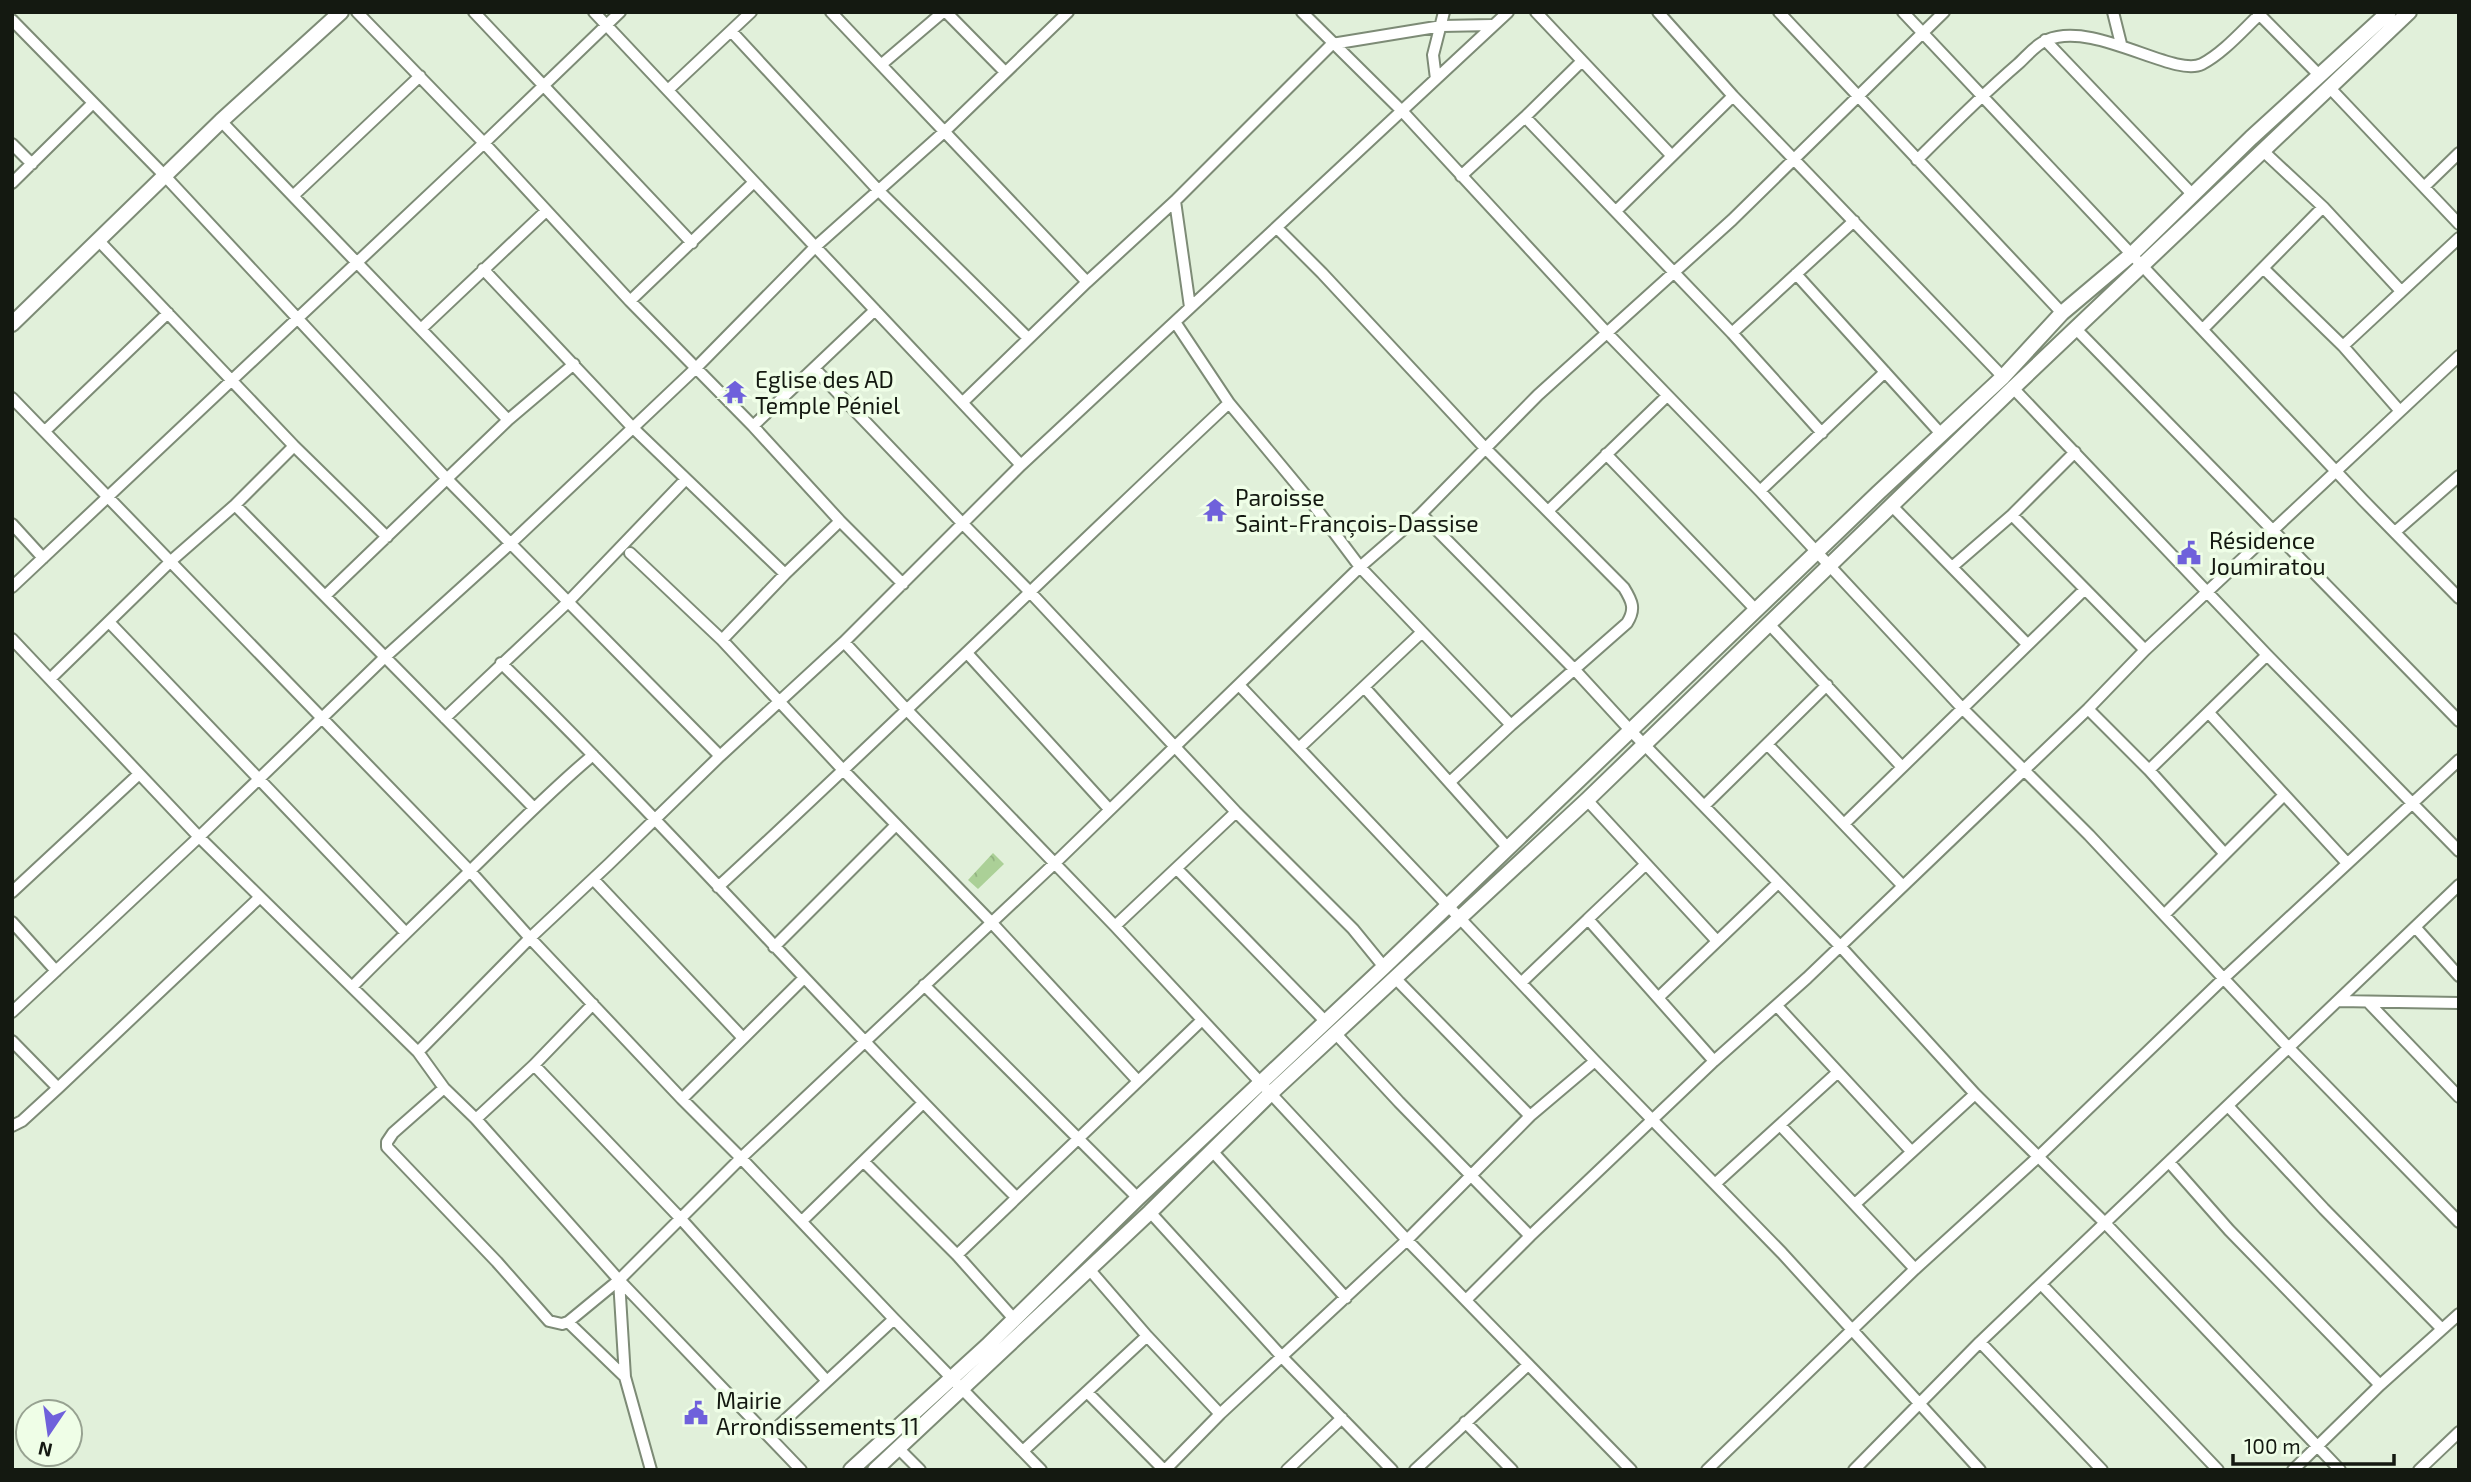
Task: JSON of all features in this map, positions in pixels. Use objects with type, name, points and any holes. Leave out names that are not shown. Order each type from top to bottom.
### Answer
[{"type":"main road","points":[[12,324],[164,175],[341,12]]},
{"type":"main road","points":[[851,1470],[957,1384],[1089,1269],[1213,1152],[1326,1022],[2003,377],[2062,313],[2132,254],[2192,194],[2409,12]]},
{"type":"main road","points":[[875,1470],[899,1449],[1014,1320],[1138,1198],[1266,1088],[1336,1034],[1587,800],[2143,266],[2262,150],[2382,15]]},
{"type":"street","points":[[357,12],[903,584]]},
{"type":"street","points":[[474,12],[692,243]]},
{"type":"street","points":[[594,12],[1021,465]]},
{"type":"street","points":[[12,587],[620,12]]},
{"type":"street","points":[[668,90],[751,12]]},
{"type":"street","points":[[831,12],[1087,282]]},
{"type":"street","points":[[882,64],[944,12],[1005,72]]},
{"type":"street","points":[[12,1012],[260,780],[384,658],[510,544],[695,369],[815,247],[880,192],[1068,12]]},
{"type":"street","points":[[1302,12],[1403,112],[1608,334],[1760,491],[1962,708],[2025,769],[2287,1046],[2459,1222]]},
{"type":"street","points":[[1437,79],[1433,55],[1444,12]]},
{"type":"street","points":[[418,1052],[530,938],[778,701],[845,642],[1021,465],[1508,12]]},
{"type":"street","points":[[1536,12],[1671,155]]},
{"type":"street","points":[[1658,12],[1733,96],[2003,377]]},
{"type":"street","points":[[1779,12],[2062,313]]},
{"type":"street","points":[[1903,12],[2459,598]]},
{"type":"street","points":[[444,1088],[393,1133],[387,1147],[497,1262],[549,1321],[562,1324],[568,1322],[619,1280],[741,1158],[1055,863],[1360,567],[1421,514],[1538,395],[1674,274],[1944,12]]},
{"type":"street","points":[[2113,12],[2121,44]]},
{"type":"street","points":[[1917,160],[1982,95],[2045,40],[2065,36],[2121,44],[2182,65],[2199,65],[2211,58],[2258,14],[2459,224]]},
{"type":"street","points":[[12,20],[164,175],[447,479],[720,756]]},
{"type":"street","points":[[964,402],[1028,338],[1175,201],[1332,44],[1442,26],[1492,25]]},
{"type":"street","points":[[731,32],[880,192],[1028,338]]},
{"type":"street","points":[[2045,40],[2192,194]]},
{"type":"street","points":[[1461,176],[1581,62]]},
{"type":"street","points":[[294,195],[420,76]]},
{"type":"street","points":[[1616,211],[1733,96]]},
{"type":"street","points":[[12,183],[93,103]]},
{"type":"street","points":[[1525,117],[1732,333],[1822,433]]},
{"type":"street","points":[[221,121],[508,420]]},
{"type":"street","points":[[12,144],[32,164]]},
{"type":"street","points":[[2262,150],[2323,207],[2401,290]]},
{"type":"street","points":[[2425,186],[2459,153]]},
{"type":"street","points":[[630,301],[754,182]]},
{"type":"street","points":[[1175,201],[1190,307]]},
{"type":"street","points":[[2203,329],[2323,207]]},
{"type":"street","points":[[421,329],[546,211]]},
{"type":"street","points":[[1732,333],[1854,221]]},
{"type":"street","points":[[1277,228],[1485,448],[1624,589],[1633,608],[1627,623],[1451,781]]},
{"type":"street","points":[[2343,346],[2459,237]]},
{"type":"street","points":[[99,241],[294,446],[387,537]]},
{"type":"street","points":[[2263,268],[2343,346],[2399,410]]},
{"type":"street","points":[[483,269],[632,427],[785,574]]},
{"type":"street","points":[[1796,274],[1942,435]]},
{"type":"street","points":[[753,426],[875,310]]},
{"type":"street","points":[[45,431],[168,313]]},
{"type":"street","points":[[1175,323],[1229,403],[1312,503],[1360,567],[1511,725]]},
{"type":"street","points":[[2076,329],[2459,721]]},
{"type":"street","points":[[1466,1300],[1714,1061],[1777,1006],[2088,709],[2145,650],[2459,356]]},
{"type":"street","points":[[325,596],[508,420],[574,364]]},
{"type":"street","points":[[815,369],[1030,592],[1236,812],[1353,929],[1384,967]]},
{"type":"street","points":[[1760,491],[1885,372]]},
{"type":"street","points":[[2014,388],[2267,655],[2459,851]]},
{"type":"street","points":[[1549,510],[1667,396]]},
{"type":"street","points":[[12,398],[470,872],[682,1099],[803,1221],[1041,1470]]},
{"type":"street","points":[[719,887],[1229,403]]},
{"type":"street","points":[[50,679],[294,446]]},
{"type":"street","points":[[1952,567],[2012,515],[2075,452]]},
{"type":"street","points":[[1606,454],[1757,611]]},
{"type":"street","points":[[2395,532],[2459,476]]},
{"type":"street","points":[[445,718],[568,602],[685,480]]},
{"type":"street","points":[[235,505],[534,808]]},
{"type":"street","points":[[1892,506],[2028,644]]},
{"type":"street","points":[[1421,514],[1574,669],[1840,946],[1975,1094],[2106,1224],[2340,1470]]},
{"type":"street","points":[[2012,515],[2145,650]]},
{"type":"street","points":[[722,640],[840,521]]},
{"type":"street","points":[[12,524],[44,558]]},
{"type":"street","points":[[630,554],[722,640],[844,771],[991,922],[1138,1081]]},
{"type":"street","points":[[1845,823],[2084,590]]},
{"type":"street","points":[[110,622],[405,932]]},
{"type":"street","points":[[1770,625],[1901,766]]},
{"type":"street","points":[[1299,748],[1421,633]]},
{"type":"street","points":[[12,639],[199,838],[418,1052],[444,1088],[476,1119],[619,1280],[801,1470]]},
{"type":"street","points":[[845,642],[1115,926],[1407,1240],[1631,1470]]},
{"type":"street","points":[[967,653],[1109,809]]},
{"type":"street","points":[[2149,770],[2267,655]]},
{"type":"street","points":[[501,663],[656,818],[864,1042],[1016,1197]]},
{"type":"street","points":[[1239,685],[1595,1061],[1716,1183],[1979,1470]]},
{"type":"street","points":[[1705,806],[1827,685]]},
{"type":"street","points":[[1364,687],[1451,781],[1508,848]]},
{"type":"street","points":[[2088,709],[2149,770],[2224,853]]},
{"type":"street","points":[[2209,713],[2347,863]]},
{"type":"street","points":[[1768,745],[1903,886]]},
{"type":"street","points":[[352,987],[405,932],[593,755]]},
{"type":"street","points":[[1707,1470],[1915,1269],[2037,1158],[2224,978],[2459,760]]},
{"type":"street","points":[[12,892],[138,775]]},
{"type":"street","points":[[2165,914],[2283,796]]},
{"type":"street","points":[[1587,800],[1717,941]]},
{"type":"street","points":[[1115,926],[1236,812]]},
{"type":"street","points":[[774,947],[896,825]]},
{"type":"street","points":[[1522,982],[1646,864]]},
{"type":"street","points":[[1177,869],[1326,1022]]},
{"type":"street","points":[[593,879],[743,1038]]},
{"type":"street","points":[[1659,997],[1778,883]]},
{"type":"street","points":[[1861,1467],[1980,1342],[2106,1224],[2287,1046],[2459,885]]},
{"type":"street","points":[[12,1126],[22,1121],[58,1088],[259,898]]},
{"type":"street","points":[[1588,919],[1714,1061]]},
{"type":"street","points":[[12,922],[56,971]]},
{"type":"street","points":[[2416,928],[2459,976]]},
{"type":"street","points":[[682,1099],[804,978]]},
{"type":"street","points":[[1395,979],[1530,1116]]},
{"type":"street","points":[[924,985],[1138,1198]]},
{"type":"street","points":[[2338,1001],[2459,1003]]},
{"type":"street","points":[[2368,1002],[2459,1097]]},
{"type":"street","points":[[476,1119],[534,1065],[593,1004]]},
{"type":"street","points":[[1777,1006],[1911,1151]]},
{"type":"street","points":[[957,1255],[1201,1021]]},
{"type":"street","points":[[1336,1034],[1530,1236]]},
{"type":"street","points":[[12,1041],[58,1088]]},
{"type":"street","points":[[1087,1392],[1164,1470],[1220,1414],[1407,1240],[1530,1116],[1595,1061]]},
{"type":"street","points":[[534,1065],[681,1219],[827,1380]]},
{"type":"street","points":[[1716,1183],[1838,1072]]},
{"type":"street","points":[[1854,1204],[1975,1094]]},
{"type":"street","points":[[803,1221],[923,1103]]},
{"type":"street","points":[[2228,1106],[2442,1329]]},
{"type":"street","points":[[1780,1125],[1915,1269]]},
{"type":"street","points":[[1213,1152],[1346,1298]]},
{"type":"street","points":[[2169,1162],[2229,1230],[2380,1385]]},
{"type":"street","points":[[864,1163],[957,1255],[1014,1320]]},
{"type":"street","points":[[1150,1212],[1283,1358],[1392,1470]]},
{"type":"street","points":[[1089,1269],[1220,1414]]},
{"type":"street","points":[[619,1280],[625,1377],[651,1470]]},
{"type":"street","points":[[2042,1284],[2218,1470]]},
{"type":"street","points":[[2293,1470],[2380,1385],[2459,1314]]},
{"type":"street","points":[[769,1435],[894,1319]]},
{"type":"street","points":[[568,1322],[625,1377]]},
{"type":"street","points":[[1023,1451],[1147,1336]]},
{"type":"street","points":[[1980,1342],[2102,1470]]},
{"type":"street","points":[[1415,1470],[1528,1365]]},
{"type":"street","points":[[1287,1470],[1342,1418]]},
{"type":"street","points":[[1465,1422],[1511,1470]]},
{"type":"street","points":[[2418,1470],[2459,1432]]},
{"type":"street","points":[[899,1449],[920,1470]]},
{"type":"green space","points":[[993,853],[1004,864],[978,889],[968,880]]},
{"type":"place","name":"Eglise des AD Temple Péniel","points":[[735,392]]},
{"type":"place","name":"Paroisse Saint-François-Dassise","points":[[1215,510]]},
{"type":"place","name":"Résidence Joumiratou","points":[[2189,553]]},
{"type":"place","name":"Mairie Arrondissements 11","points":[[696,1413]]}]
